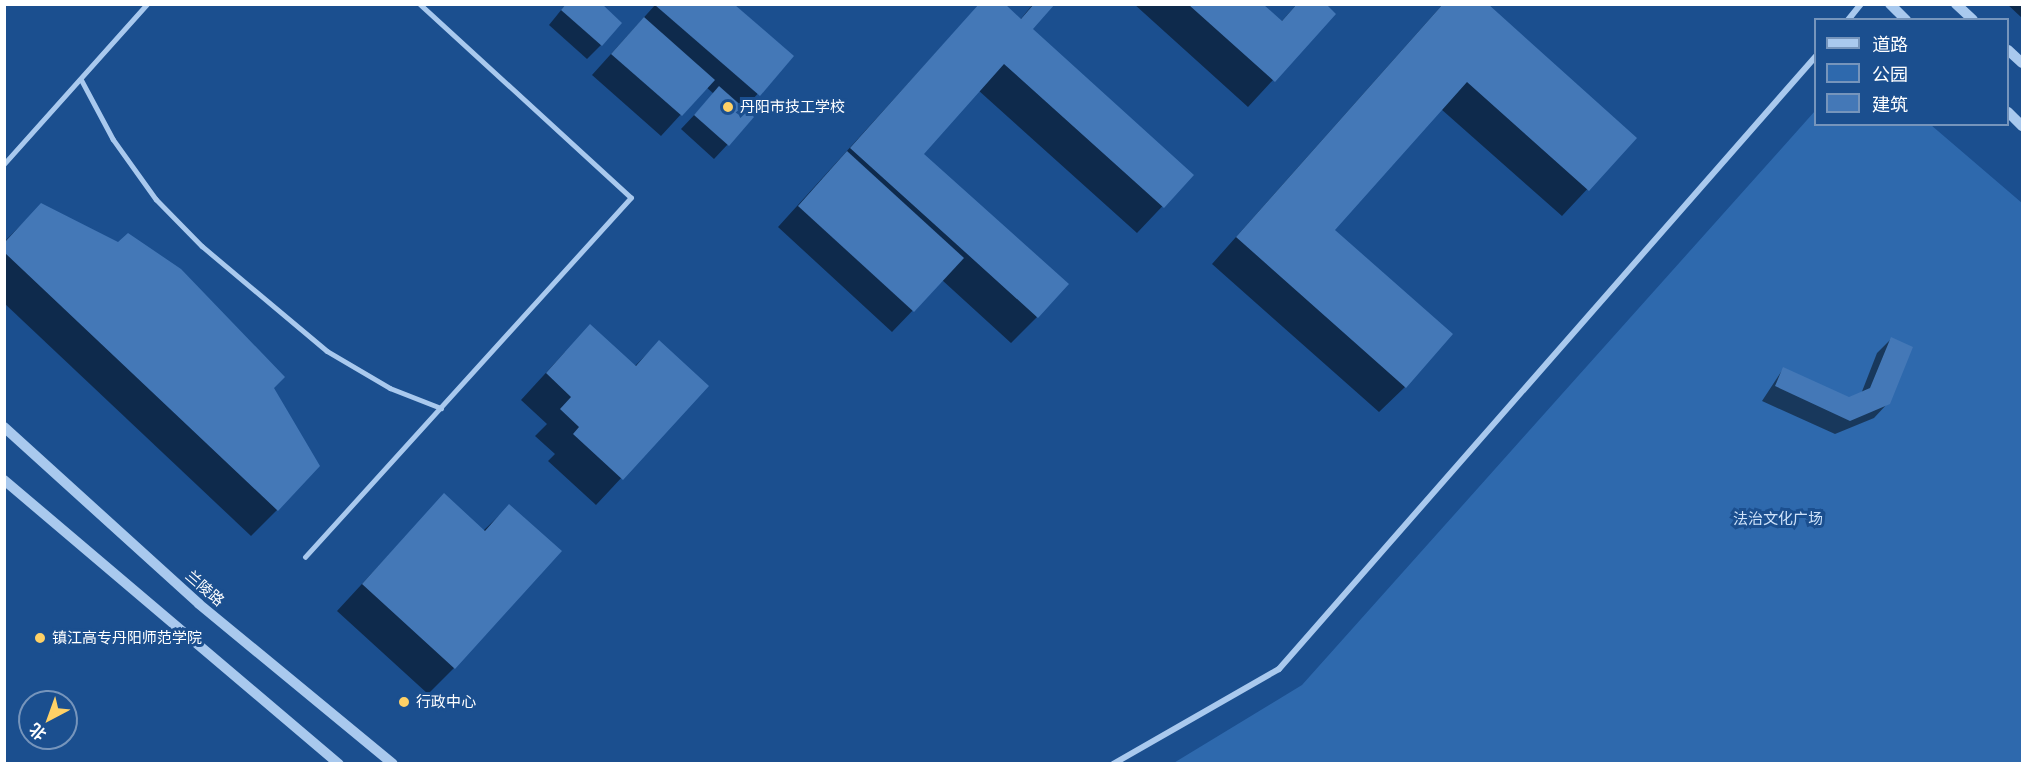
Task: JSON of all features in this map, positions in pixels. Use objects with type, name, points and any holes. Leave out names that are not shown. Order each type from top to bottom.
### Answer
[{"type":"street","points":[[1850,18],[1861,4]]},
{"type":"street","points":[[1890,4],[1904,18]]},
{"type":"street","points":[[1956,4],[1971,18]]},
{"type":"street","points":[[2009,52],[2022,63]]},
{"type":"street","points":[[1113,764],[1279,669],[1814,57]]},
{"type":"street","points":[[2009,114],[2022,126]]},
{"type":"street","name":"兰陵路","points":[[4,427],[199,604],[393,764]]},
{"type":"street","points":[[4,480],[339,764]]},
{"type":"lane","points":[[4,164],[147,4]]},
{"type":"lane","points":[[305,557],[631,198],[419,4]]},
{"type":"lane","points":[[81,79],[113,139],[156,199],[202,246],[327,351],[390,388],[441,408]]},
{"type":"green space","name":"法治文化广场","points":[[1814,112],[1814,126],[1932,126],[2022,203],[2022,763],[1172,764],[1302,685]]},
{"type":"building","points":[[566,4],[602,4],[622,23],[602,46],[561,10]]},
{"type":"building","points":[[979,4],[1005,4],[1021,19],[1034,4],[1055,4],[1033,29],[1194,175],[1164,208],[1004,64],[924,154],[1069,284],[1038,318],[850,148]]},
{"type":"building","points":[[1297,4],[1326,4],[1336,14],[1275,82],[1189,5],[1264,5],[1282,21]]},
{"type":"building","points":[[1443,4],[1488,4],[1637,138],[1589,191],[1467,82],[1335,230],[1453,334],[1406,388],[1236,237]]},
{"type":"building","points":[[655,5],[735,5],[794,56],[760,96]]},
{"type":"building","points":[[644,17],[715,80],[682,116],[611,54]]},
{"type":"building","points":[[719,86],[754,117],[729,146],[694,115]]},
{"type":"building","points":[[847,151],[964,258],[914,312],[798,206]]},
{"type":"building","points":[[41,203],[118,242],[128,233],[181,269],[285,377],[274,388],[320,466],[278,511],[5,253],[5,242]]},
{"type":"building","points":[[590,324],[636,366],[659,340],[709,386],[623,480],[573,434],[579,427],[560,409],[571,397],[546,373]]},
{"type":"building","points":[[1891,337],[1913,347],[1890,404],[1850,421],[1775,386],[1783,367],[1849,397],[1870,388]]},
{"type":"building","points":[[444,493],[485,531],[509,504],[562,551],[455,669],[362,584]]},
{"type":"place","name":"丹阳市技工学校","points":[[728,107]]},
{"type":"place","name":"镇江高专丹阳师范学院","points":[[40,638]]},
{"type":"place","name":"行政中心","points":[[404,702]]}]
